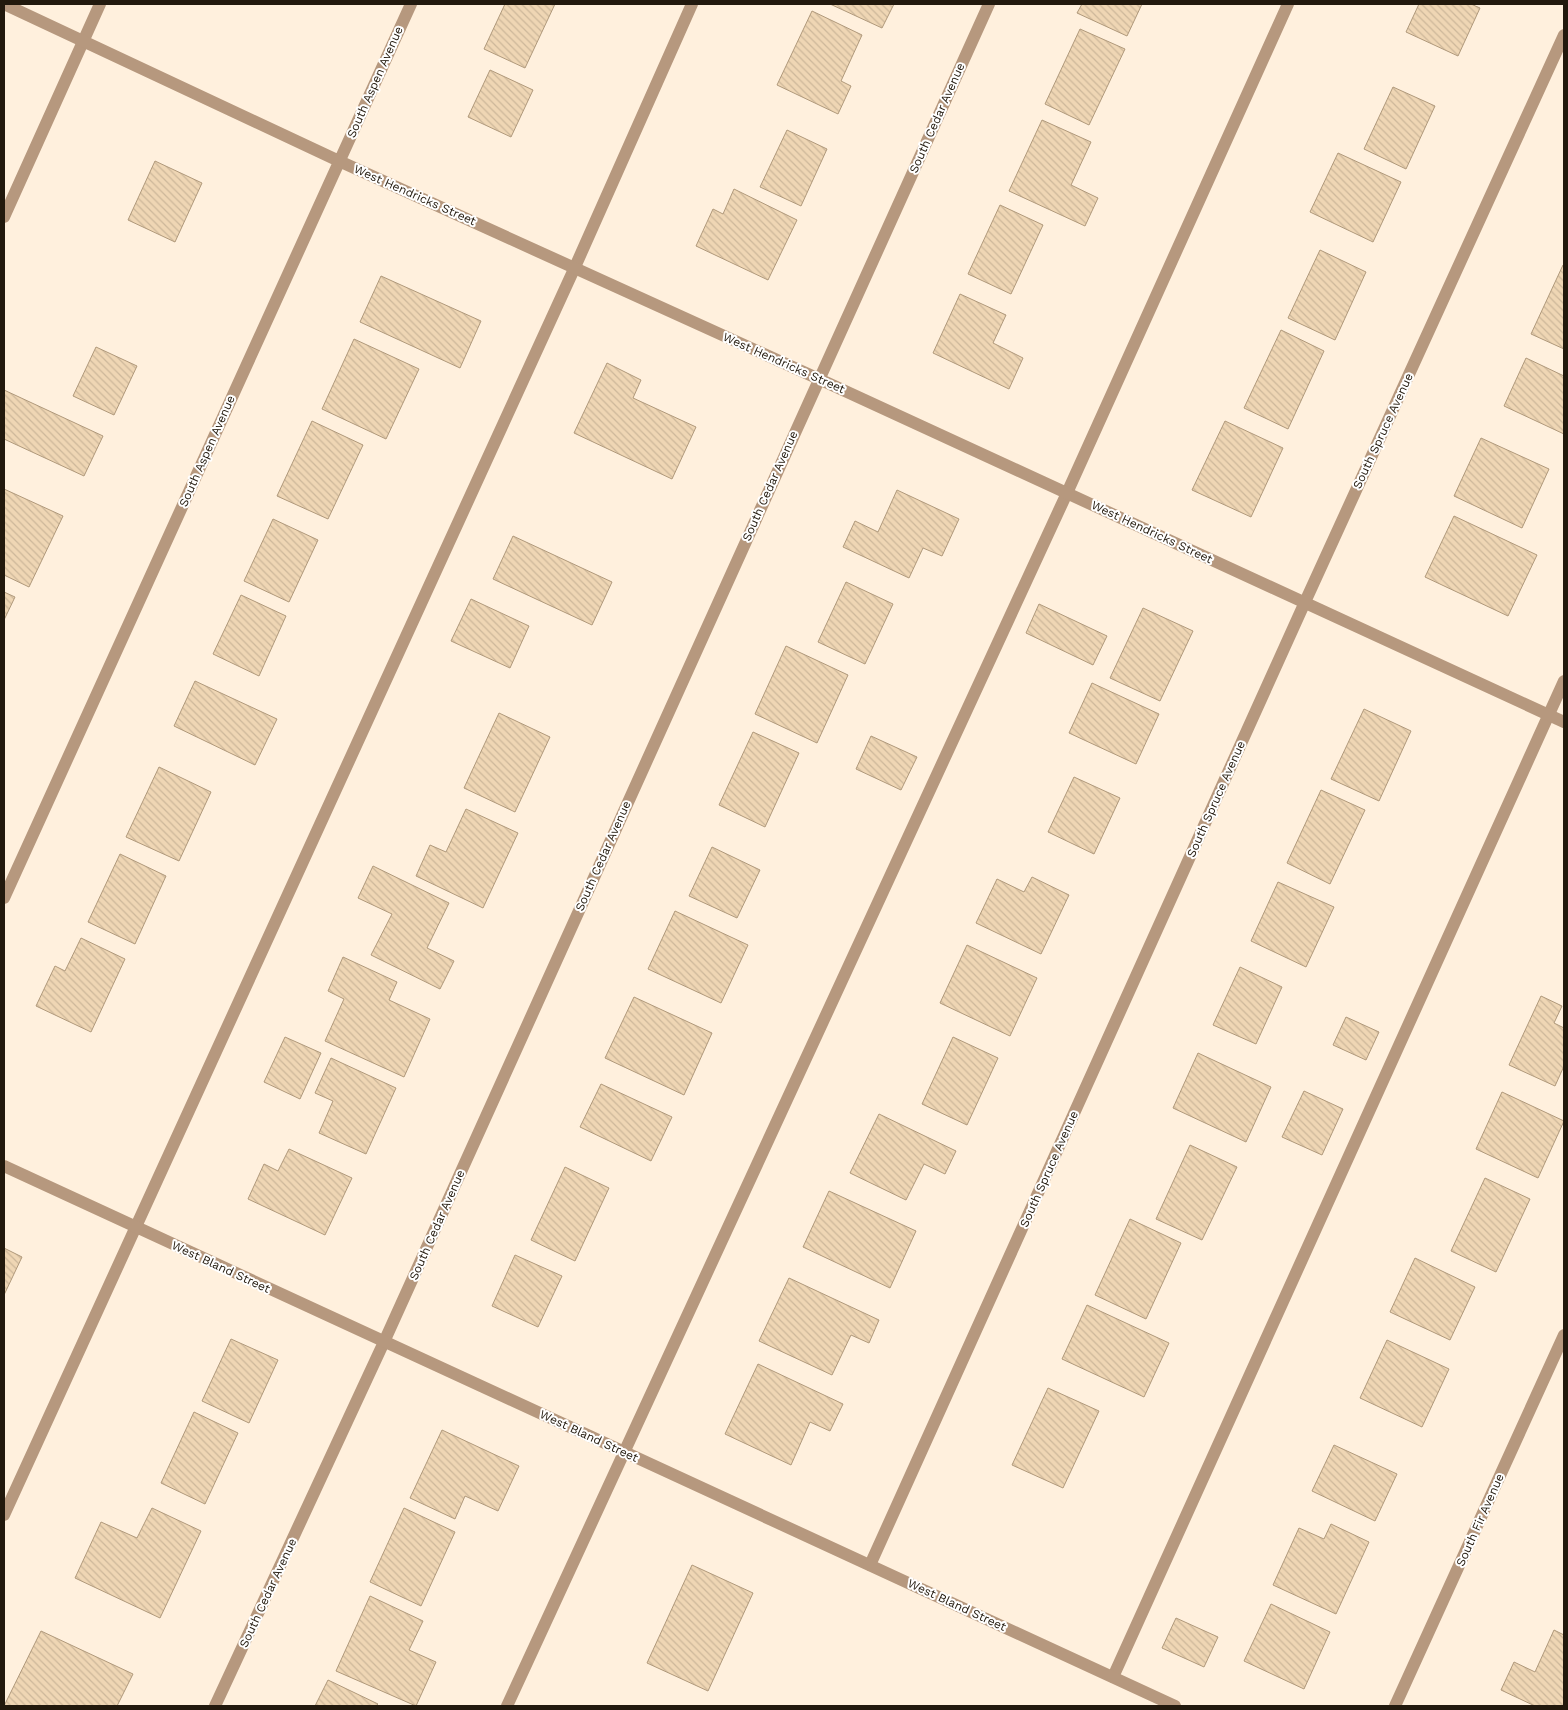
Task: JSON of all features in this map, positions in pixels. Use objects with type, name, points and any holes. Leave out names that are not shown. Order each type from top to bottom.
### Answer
[{"type":"street","name":"West Hendricks Street","points":[[4,4],[339,161],[819,379],[1564,722]]},
{"type":"street","points":[[4,217],[100,4]]},
{"type":"street","name":"South Aspen Avenue","points":[[4,898],[411,4]]},
{"type":"street","points":[[4,1515],[575,268],[692,4]]},
{"type":"street","name":"South Cedar Avenue","points":[[215,1706],[384,1342],[989,4]]},
{"type":"street","points":[[507,1706],[1067,493],[1288,4]]},
{"type":"street","name":"South Spruce Avenue","points":[[870,1565],[1305,602],[1564,35]]},
{"type":"street","points":[[1113,1677],[1564,681]]},
{"type":"street","name":"West Bland Street","points":[[4,1166],[1175,1706]]},
{"type":"street","name":"South Fir Avenue","points":[[1395,1706],[1564,1335]]},
{"type":"building","points":[[505,4],[555,4],[525,68],[484,49]]},
{"type":"building","points":[[830,4],[894,4],[882,28]]},
{"type":"building","points":[[1082,4],[1142,4],[1127,36],[1077,13]]},
{"type":"building","points":[[1419,4],[1471,4],[1480,8],[1458,56],[1406,32]]},
{"type":"building","points":[[812,11],[862,35],[841,81],[851,86],[838,114],[777,85]]},
{"type":"building","points":[[1080,29],[1125,49],[1089,125],[1045,104]]},
{"type":"building","points":[[490,70],[533,90],[511,137],[468,117]]},
{"type":"building","points":[[1393,87],[1435,106],[1406,169],[1364,149]]},
{"type":"building","points":[[1042,120],[1091,142],[1071,185],[1098,198],[1085,226],[1009,191]]},
{"type":"building","points":[[787,130],[827,149],[801,206],[760,187]]},
{"type":"building","points":[[1338,153],[1401,182],[1373,242],[1310,212]]},
{"type":"building","points":[[155,161],[202,183],[175,242],[128,220]]},
{"type":"building","points":[[734,189],[797,220],[768,280],[696,246],[713,209],[723,214]]},
{"type":"building","points":[[1000,205],[1043,225],[1011,294],[968,274]]},
{"type":"building","points":[[1320,250],[1366,272],[1335,340],[1288,318]]},
{"type":"building","points":[[1564,266],[1564,349],[1531,334]]},
{"type":"building","points":[[381,276],[481,321],[460,368],[360,322]]},
{"type":"building","points":[[960,294],[1006,315],[993,343],[1023,358],[1009,389],[933,353]]},
{"type":"building","points":[[1281,330],[1324,351],[1288,429],[1244,408]]},
{"type":"building","points":[[354,339],[419,369],[386,439],[322,409]]},
{"type":"building","points":[[96,347],[137,366],[114,415],[73,396]]},
{"type":"building","points":[[1526,358],[1564,376],[1564,434],[1504,406]]},
{"type":"building","points":[[607,363],[641,380],[633,398],[696,427],[672,479],[574,433]]},
{"type":"building","points":[[4,390],[103,436],[84,476],[4,439]]},
{"type":"building","points":[[312,421],[363,445],[328,519],[277,496]]},
{"type":"building","points":[[1225,421],[1283,448],[1251,517],[1192,490]]},
{"type":"building","points":[[1481,438],[1549,469],[1522,528],[1454,496]]},
{"type":"building","points":[[4,489],[63,516],[29,587],[4,575]]},
{"type":"building","points":[[897,490],[959,519],[942,556],[923,548],[909,578],[843,547],[855,521],[878,532]]},
{"type":"building","points":[[1454,516],[1537,555],[1508,616],[1425,577]]},
{"type":"building","points":[[273,519],[318,540],[289,602],[244,581]]},
{"type":"building","points":[[513,536],[612,582],[592,625],[493,579]]},
{"type":"building","points":[[846,582],[893,604],[865,664],[818,642]]},
{"type":"building","points":[[4,592],[15,597],[4,620]]},
{"type":"building","points":[[241,595],[286,616],[259,676],[213,654]]},
{"type":"building","points":[[471,599],[529,626],[510,668],[451,641]]},
{"type":"building","points":[[1039,604],[1107,636],[1093,665],[1026,633]]},
{"type":"building","points":[[1143,608],[1193,631],[1160,701],[1110,678]]},
{"type":"building","points":[[786,646],[848,675],[817,743],[755,714]]},
{"type":"building","points":[[195,681],[277,719],[255,765],[174,726]]},
{"type":"building","points":[[1092,683],[1159,714],[1136,764],[1069,733]]},
{"type":"building","points":[[1364,709],[1411,731],[1379,801],[1331,779]]},
{"type":"building","points":[[499,713],[550,737],[515,812],[464,788]]},
{"type":"building","points":[[753,732],[799,753],[765,827],[719,805]]},
{"type":"building","points":[[871,736],[917,757],[901,790],[856,769]]},
{"type":"building","points":[[159,767],[211,792],[179,861],[126,837]]},
{"type":"building","points":[[1074,777],[1120,798],[1094,854],[1048,832]]},
{"type":"building","points":[[1321,790],[1365,810],[1330,884],[1287,863]]},
{"type":"building","points":[[466,809],[518,833],[483,908],[416,876],[430,845],[446,852]]},
{"type":"building","points":[[712,847],[760,870],[737,918],[689,896]]},
{"type":"building","points":[[120,854],[166,876],[135,944],[88,922]]},
{"type":"building","points":[[373,866],[449,903],[427,948],[454,961],[440,989],[371,955],[392,914],[358,898]]},
{"type":"building","points":[[1032,877],[1069,895],[1041,954],[976,923],[997,879],[1024,892]]},
{"type":"building","points":[[1278,882],[1334,907],[1306,967],[1251,941]]},
{"type":"building","points":[[675,911],[748,945],[721,1003],[648,969]]},
{"type":"building","points":[[81,938],[125,959],[91,1032],[36,1006],[55,966],[65,971]]},
{"type":"building","points":[[967,945],[1037,978],[1010,1036],[940,1003]]},
{"type":"building","points":[[343,957],[397,982],[389,1000],[430,1019],[404,1077],[325,1041],[344,999],[328,991]]},
{"type":"building","points":[[1240,967],[1282,987],[1256,1044],[1213,1025]]},
{"type":"building","points":[[1541,996],[1562,1006],[1554,1023],[1564,1028],[1564,1066],[1555,1086],[1509,1065]]},
{"type":"building","points":[[634,997],[712,1033],[684,1095],[605,1058]]},
{"type":"building","points":[[1346,1017],[1379,1032],[1366,1060],[1333,1045]]},
{"type":"building","points":[[285,1037],[321,1053],[300,1099],[264,1082]]},
{"type":"building","points":[[953,1037],[998,1058],[967,1125],[922,1104]]},
{"type":"building","points":[[1198,1053],[1271,1087],[1246,1142],[1173,1108]]},
{"type":"building","points":[[331,1058],[396,1088],[366,1154],[319,1133],[333,1101],[315,1093]]},
{"type":"building","points":[[601,1084],[672,1117],[651,1161],[580,1127]]},
{"type":"building","points":[[1304,1091],[1343,1109],[1322,1155],[1282,1137]]},
{"type":"building","points":[[1502,1092],[1564,1121],[1538,1178],[1476,1149]]},
{"type":"building","points":[[879,1114],[956,1151],[945,1174],[924,1164],[906,1200],[850,1173]]},
{"type":"building","points":[[1190,1145],[1237,1167],[1202,1240],[1156,1219]]},
{"type":"building","points":[[289,1149],[352,1178],[325,1235],[248,1199],[264,1164],[278,1171]]},
{"type":"building","points":[[565,1167],[609,1188],[575,1261],[531,1240]]},
{"type":"building","points":[[1485,1178],[1530,1199],[1496,1272],[1451,1251]]},
{"type":"building","points":[[829,1191],[916,1231],[890,1288],[803,1247]]},
{"type":"building","points":[[1130,1219],[1181,1243],[1146,1319],[1095,1295]]},
{"type":"building","points":[[4,1248],[22,1257],[4,1295]]},
{"type":"building","points":[[515,1255],[562,1276],[538,1327],[492,1306]]},
{"type":"building","points":[[1415,1258],[1475,1287],[1450,1340],[1390,1312]]},
{"type":"building","points":[[789,1278],[879,1320],[869,1343],[851,1335],[832,1375],[759,1341]]},
{"type":"building","points":[[1087,1305],[1169,1343],[1144,1397],[1062,1359]]},
{"type":"building","points":[[231,1339],[278,1360],[249,1423],[202,1401]]},
{"type":"building","points":[[1387,1340],[1449,1369],[1422,1427],[1360,1398]]},
{"type":"building","points":[[758,1364],[843,1404],[830,1431],[810,1422],[791,1465],[725,1434]]},
{"type":"building","points":[[1048,1388],[1099,1411],[1063,1488],[1012,1465]]},
{"type":"building","points":[[194,1412],[238,1433],[205,1504],[161,1483]]},
{"type":"building","points":[[442,1430],[519,1466],[498,1511],[465,1496],[455,1519],[410,1498]]},
{"type":"building","points":[[1334,1445],[1397,1474],[1375,1521],[1312,1491]]},
{"type":"building","points":[[152,1508],[201,1531],[160,1618],[75,1578],[101,1522],[137,1538]]},
{"type":"building","points":[[404,1508],[455,1532],[421,1606],[370,1582]]},
{"type":"building","points":[[1331,1524],[1369,1542],[1336,1614],[1273,1585],[1299,1528],[1324,1539]]},
{"type":"building","points":[[692,1565],[753,1593],[708,1691],[647,1663]]},
{"type":"building","points":[[370,1596],[423,1621],[409,1650],[436,1662],[416,1706],[336,1671]]},
{"type":"building","points":[[1271,1604],[1330,1632],[1304,1689],[1244,1661]]},
{"type":"building","points":[[1176,1618],[1218,1637],[1204,1667],[1162,1648]]},
{"type":"building","points":[[1554,1630],[1564,1635],[1564,1706],[1535,1706],[1501,1690],[1514,1662],[1535,1672]]},
{"type":"building","points":[[41,1631],[133,1674],[117,1706],[4,1706]]},
{"type":"building","points":[[328,1680],[378,1704],[376,1706],[315,1706]]}]
